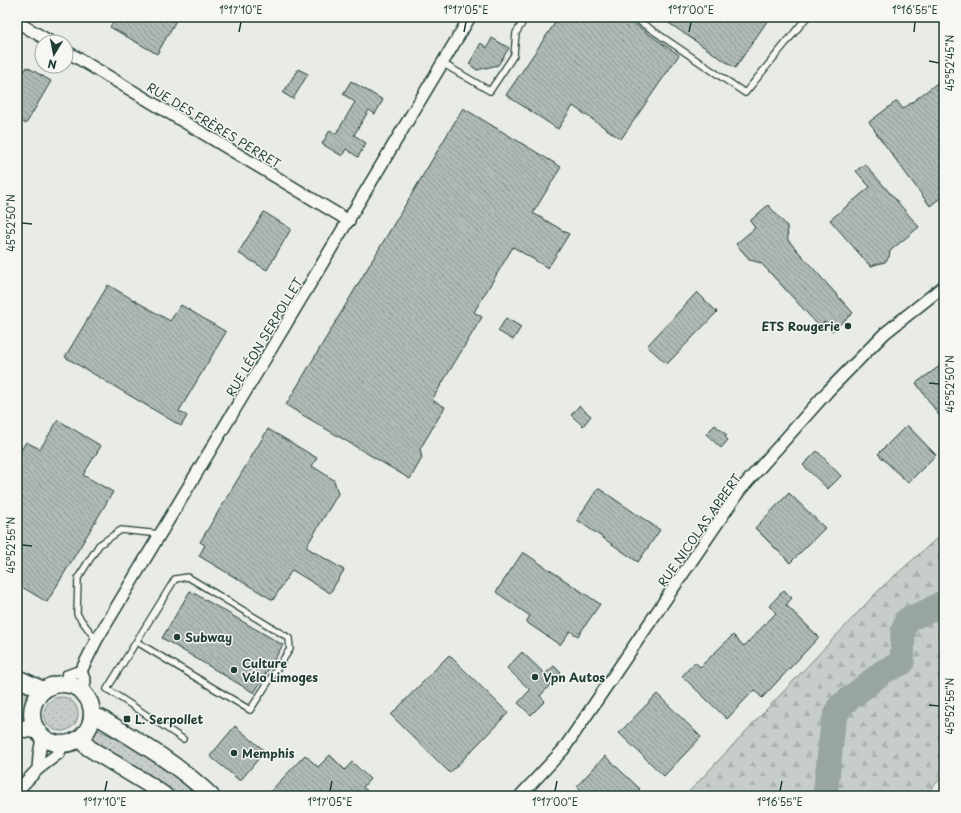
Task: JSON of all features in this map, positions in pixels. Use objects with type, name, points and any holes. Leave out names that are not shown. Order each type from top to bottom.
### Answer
[{"type":"main road","points":[[17,678],[43,690]]},
{"type":"main road","points":[[17,728],[39,734],[52,743],[62,745],[72,743],[80,739],[87,731],[92,717],[91,706],[82,692],[73,686],[58,684],[43,690],[36,698],[32,707],[32,718],[39,734]]},
{"type":"main road","points":[[92,717],[100,718],[142,745],[178,769],[211,796]]},
{"type":"main road","points":[[80,739],[89,748],[165,796]]},
{"type":"street","name":"RUE LÉON SERPOLLET","points":[[65,685],[67,676],[81,671],[96,641],[470,17]]},
{"type":"street","points":[[17,22],[37,34]]},
{"type":"street","name":"RUE DES FRÈRES PERRET","points":[[74,56],[349,221]]},
{"type":"street","name":"RUE NICOLAS APPERT","points":[[520,796],[563,750],[740,490],[828,391],[885,333],[944,286]]},
{"type":"street","points":[[81,671],[85,682],[82,692]]},
{"type":"street","points":[[38,769],[39,734]]},
{"type":"street","points":[[17,791],[38,769],[58,753],[62,745]]},
{"type":"lane","points":[[442,62],[490,91],[514,55],[516,33],[526,17]]},
{"type":"lane","points":[[633,17],[745,93],[807,17]]},
{"type":"lane","points":[[96,641],[77,614],[78,578],[99,545],[121,530],[160,534]]},
{"type":"lane","points":[[137,642],[250,710],[290,649],[289,638],[188,577],[175,579],[107,689],[183,739]]},
{"type":"green space","points":[[944,532],[944,775],[924,796],[685,796],[881,588]]},
{"type":"green space","points":[[17,688],[30,693],[25,703],[23,719],[17,719]]},
{"type":"green space","points":[[58,697],[64,697],[68,698],[75,704],[78,714],[77,721],[71,728],[64,731],[58,731],[54,730],[47,724],[44,717],[44,711],[45,707],[51,700]]},
{"type":"green space","points":[[98,730],[134,747],[166,766],[204,796],[177,796],[89,742]]},
{"type":"building","points":[[116,17],[178,17],[157,54],[110,27]]},
{"type":"building","points":[[559,17],[624,17],[679,55],[621,139],[573,106],[558,129],[506,95]]},
{"type":"building","points":[[660,17],[770,17],[735,68]]},
{"type":"building","points":[[492,38],[509,48],[498,65],[477,70],[469,64],[481,43],[487,48]]},
{"type":"building","points":[[27,67],[34,71],[34,74],[39,74],[51,81],[26,124],[17,118],[17,83]]},
{"type":"building","points":[[298,69],[308,74],[293,99],[283,93]]},
{"type":"building","points":[[944,78],[944,195],[930,206],[869,122],[897,101],[903,109]]},
{"type":"building","points":[[351,81],[383,100],[375,114],[369,110],[354,135],[366,143],[358,157],[346,149],[342,156],[322,144],[330,130],[336,134],[355,102],[343,94]]},
{"type":"building","points":[[463,108],[561,167],[533,213],[569,234],[548,268],[513,247],[474,312],[482,317],[432,400],[445,407],[420,449],[422,458],[410,479],[286,405]]},
{"type":"building","points":[[865,164],[919,227],[890,251],[889,257],[885,262],[871,267],[830,220],[870,187],[856,171]]},
{"type":"building","points":[[768,205],[787,226],[788,240],[853,313],[832,331],[824,322],[819,326],[761,263],[750,260],[736,244],[755,228],[750,221]]},
{"type":"building","points":[[264,212],[291,229],[267,270],[238,253]]},
{"type":"building","points":[[108,285],[170,321],[181,305],[226,332],[179,411],[187,416],[181,426],[65,357]]},
{"type":"building","points":[[697,292],[717,312],[667,364],[647,346]]},
{"type":"building","points":[[506,318],[521,327],[513,340],[498,331]]},
{"type":"building","points":[[944,363],[944,422],[916,383]]},
{"type":"building","points":[[579,406],[591,416],[583,426],[571,415]]},
{"type":"building","points":[[58,420],[101,446],[83,475],[113,492],[47,602],[17,584],[17,457],[26,442],[40,449]]},
{"type":"building","points":[[715,425],[727,435],[725,437],[728,440],[721,448],[706,434]]},
{"type":"building","points":[[907,425],[936,455],[908,483],[878,454]]},
{"type":"building","points":[[268,429],[317,458],[312,466],[334,480],[338,494],[306,547],[344,570],[330,593],[292,570],[273,600],[199,556],[205,545],[200,542]]},
{"type":"building","points":[[817,451],[841,476],[828,489],[803,465]]},
{"type":"building","points":[[598,488],[660,530],[638,562],[577,520]]},
{"type":"building","points":[[789,493],[825,528],[790,563],[755,528]]},
{"type":"building","points":[[523,552],[600,604],[578,636],[570,631],[560,645],[526,622],[530,616],[496,592]]},
{"type":"building","points":[[784,590],[792,598],[786,605],[819,637],[762,698],[754,690],[727,719],[682,676],[695,662],[700,667],[733,635],[744,646],[776,613],[769,606]]},
{"type":"building","points":[[190,591],[283,645],[254,693],[162,638]]},
{"type":"building","points":[[522,652],[545,674],[554,666],[561,673],[540,696],[545,701],[531,715],[518,703],[530,690],[507,668]]},
{"type":"building","points":[[449,655],[508,713],[450,773],[391,715]]},
{"type":"building","points":[[657,694],[701,737],[664,776],[619,733]]},
{"type":"building","points":[[235,726],[265,751],[240,781],[210,756]]},
{"type":"building","points":[[305,755],[318,767],[330,755],[345,770],[352,762],[370,779],[363,787],[373,796],[266,796]]},
{"type":"building","points":[[605,756],[640,789],[632,796],[587,796],[577,786]]},
{"type":"waterway","points":[[825,796],[833,724],[839,707],[884,671],[902,663],[903,631],[908,619],[926,612],[944,602]]},
{"type":"place","name":"ETS Rougerie","points":[[848,326]]},
{"type":"place","name":"Subway","points":[[177,637]]},
{"type":"place","name":"Culture Vélo Limoges","points":[[234,670]]},
{"type":"place","name":"Vpn Autos","points":[[535,677]]},
{"type":"place","name":"L. Serpollet","points":[[127,719]]},
{"type":"place","name":"Memphis","points":[[234,753]]}]
